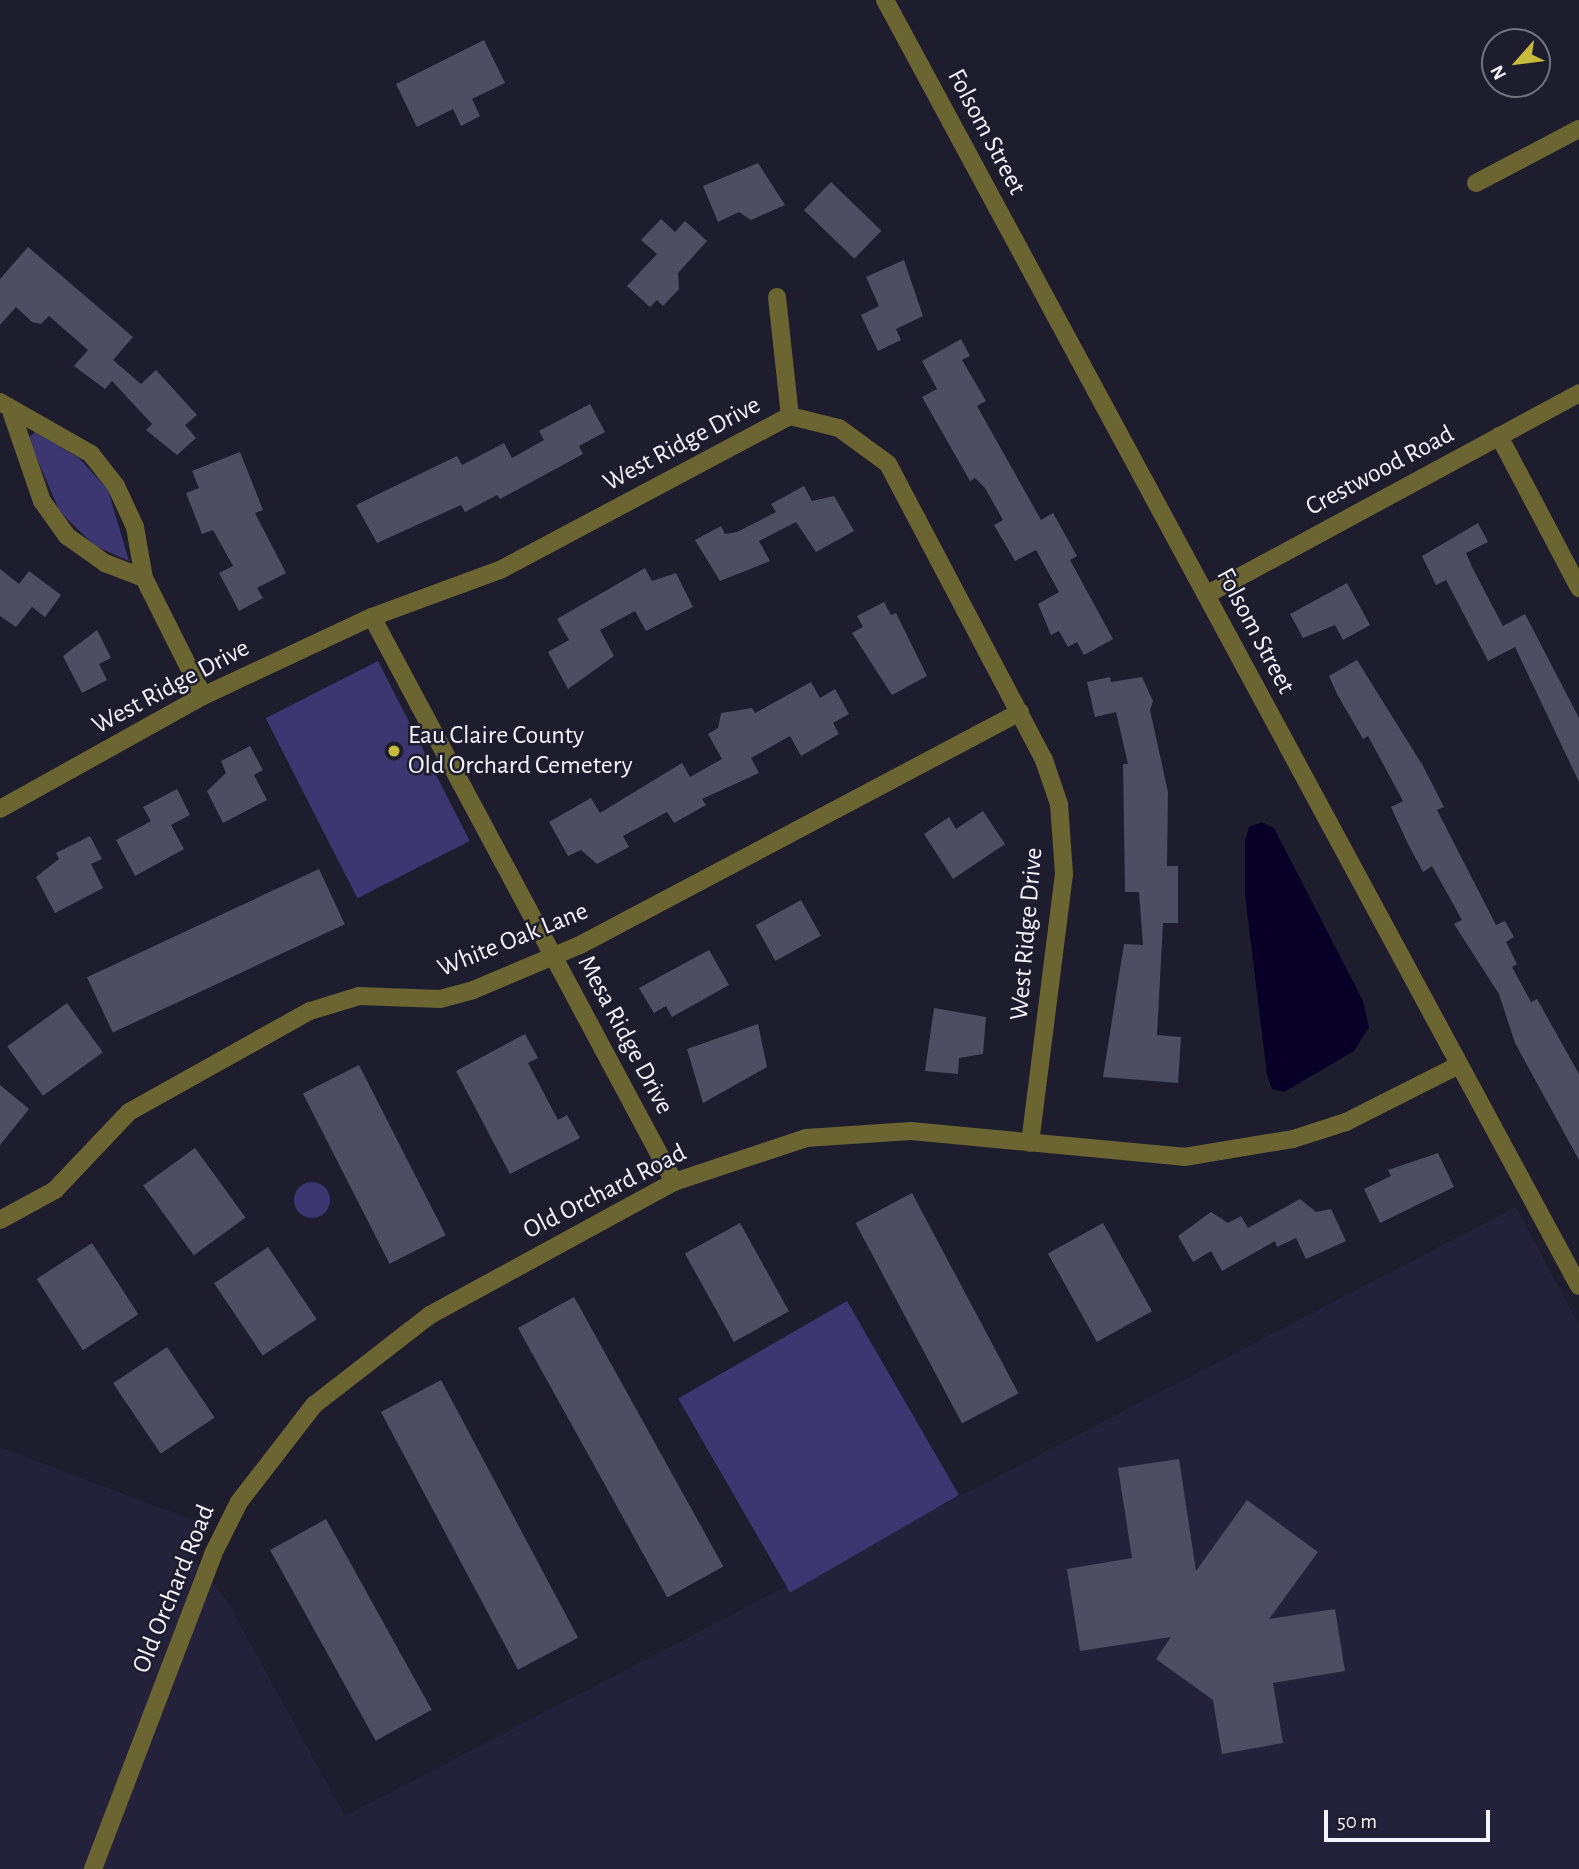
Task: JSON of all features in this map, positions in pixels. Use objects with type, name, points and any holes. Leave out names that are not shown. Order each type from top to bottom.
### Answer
[{"type":"street","name":"Folsom Street","points":[[885,0],[1579,1286]]},
{"type":"street","points":[[1476,183],[1579,129]]},
{"type":"street","points":[[777,296],[790,416]]},
{"type":"street","name":"Crestwood Road","points":[[1206,595],[1579,393]]},
{"type":"street","points":[[6,408],[42,502],[67,536],[105,563],[144,579]]},
{"type":"street","points":[[6,408],[33,419],[91,454],[116,486],[135,527],[144,579],[203,696]]},
{"type":"street","name":"West Ridge Drive","points":[[0,809],[203,696],[372,617],[500,570],[790,416],[839,428],[888,464],[1020,712],[1059,804],[1063,843],[1030,1143]]},
{"type":"street","points":[[1499,436],[1579,588]]},
{"type":"street","name":"Mesa Ridge Drive","points":[[372,617],[674,1182]]},
{"type":"street","name":"White Oak Lane","points":[[0,1220],[55,1190],[129,1112],[310,1011],[359,996],[439,999],[553,956],[1020,712]]},
{"type":"street","name":"Old Orchard Road","points":[[93,1869],[213,1554],[279,1444],[387,1342],[674,1182],[806,1138],[863,1131],[1030,1143],[1120,1155],[1245,1149],[1346,1122],[1459,1065]]},
{"type":"shaded area","points":[[35,432],[79,458],[108,490],[129,561],[95,546],[60,512],[28,438]]},
{"type":"shaded area","points":[[378,661],[470,841],[357,898],[266,718]]},
{"type":"shaded area","points":[[1262,822],[1274,828],[1363,1001],[1369,1027],[1354,1051],[1284,1092],[1272,1089],[1267,1075],[1245,895],[1245,841],[1249,827]]},
{"type":"shaded area","points":[[312,1182],[325,1187],[330,1200],[325,1213],[312,1218],[299,1213],[294,1200],[299,1187]]},
{"type":"shaded area","points":[[1516,1207],[1579,1325],[1579,1869],[0,1869],[0,1447],[205,1525],[193,1558],[227,1601],[345,1816]]},
{"type":"shaded area","points":[[847,1301],[959,1495],[790,1592],[678,1398]]},
{"type":"building","points":[[484,40],[505,83],[472,99],[480,116],[461,126],[453,109],[417,127],[396,84]]},
{"type":"building","points":[[758,163],[785,205],[751,220],[739,212],[718,222],[703,186]]},
{"type":"building","points":[[831,182],[881,231],[854,259],[804,210]]},
{"type":"building","points":[[661,219],[675,232],[685,221],[707,241],[678,273],[679,289],[663,306],[657,300],[650,307],[627,286],[657,254],[641,240]]},
{"type":"building","points":[[28,247],[133,337],[113,360],[141,384],[156,370],[197,415],[185,425],[196,438],[177,455],[146,430],[152,424],[112,381],[105,389],[74,366],[88,350],[49,316],[41,324],[32,322],[16,307],[0,325],[0,279]]},
{"type":"building","points":[[904,260],[923,316],[896,329],[901,340],[878,351],[861,315],[879,306],[866,277]]},
{"type":"building","points":[[961,339],[970,356],[962,360],[986,401],[977,406],[1041,520],[1053,513],[1077,556],[1070,560],[1113,639],[1084,655],[1077,642],[1068,647],[1059,631],[1051,635],[1038,604],[1059,592],[1036,550],[1015,561],[994,525],[1003,520],[985,488],[975,478],[970,481],[922,397],[937,389],[922,361]]},
{"type":"building","points":[[590,404],[605,432],[579,446],[583,454],[500,499],[497,495],[465,512],[461,505],[377,543],[356,505],[457,456],[462,465],[504,443],[512,458],[544,440],[539,431]]},
{"type":"building","points":[[240,452],[263,510],[255,513],[286,573],[257,588],[263,598],[239,611],[219,573],[233,566],[213,530],[202,534],[186,493],[199,488],[192,471]]},
{"type":"building","points":[[804,486],[812,501],[834,496],[854,531],[816,552],[796,522],[759,541],[770,561],[720,581],[695,540],[721,526],[725,534],[737,532],[776,512],[771,504]]},
{"type":"building","points":[[1478,523],[1488,542],[1466,553],[1472,567],[1503,626],[1525,614],[1579,718],[1579,782],[1515,647],[1488,661],[1446,580],[1436,585],[1422,556]]},
{"type":"building","points":[[645,568],[652,581],[676,573],[693,607],[646,631],[635,611],[600,630],[614,656],[568,689],[548,652],[569,640],[557,619]]},
{"type":"building","points":[[0,569],[19,584],[29,571],[61,595],[45,617],[32,607],[16,627],[0,616]]},
{"type":"building","points":[[1347,583],[1370,625],[1343,640],[1335,625],[1303,638],[1290,614]]},
{"type":"building","points":[[884,602],[891,615],[896,613],[927,676],[892,695],[852,633],[863,627],[857,616]]},
{"type":"building","points":[[97,630],[111,658],[99,664],[107,680],[82,693],[63,656]]},
{"type":"building","points":[[1357,660],[1423,766],[1444,807],[1437,810],[1496,925],[1505,921],[1514,937],[1506,942],[1517,964],[1512,967],[1531,1002],[1537,999],[1579,1074],[1579,1160],[1515,1043],[1499,994],[1454,924],[1462,920],[1432,866],[1423,872],[1408,844],[1391,807],[1403,801],[1368,736],[1363,739],[1329,676]]},
{"type":"building","points":[[1110,677],[1111,682],[1142,677],[1153,701],[1150,710],[1168,792],[1167,866],[1178,866],[1178,923],[1163,923],[1157,1035],[1181,1037],[1178,1083],[1103,1077],[1124,944],[1143,945],[1139,892],[1125,892],[1123,764],[1128,764],[1116,712],[1095,717],[1087,682]]},
{"type":"building","points":[[811,682],[820,698],[835,689],[849,714],[833,723],[839,734],[801,756],[790,736],[751,758],[759,773],[702,799],[706,805],[674,823],[667,812],[623,836],[629,847],[597,864],[581,850],[568,856],[549,822],[591,798],[600,813],[682,763],[690,777],[722,759],[708,734],[718,728],[721,713],[752,708],[755,713]]},
{"type":"building","points":[[250,746],[263,770],[254,775],[267,800],[223,823],[207,791],[226,773],[221,761]]},
{"type":"building","points":[[177,789],[190,815],[171,825],[184,849],[135,876],[116,840],[151,821],[143,807]]},
{"type":"building","points":[[983,811],[1005,844],[953,879],[924,834],[949,817],[956,829]]},
{"type":"building","points":[[90,836],[102,859],[91,864],[103,888],[55,913],[36,877],[59,859],[56,853]]},
{"type":"building","points":[[319,869],[345,924],[113,1032],[87,977]]},
{"type":"building","points":[[801,900],[821,936],[775,961],[756,925]]},
{"type":"building","points":[[709,950],[729,985],[672,1017],[666,1006],[654,1013],[639,988]]},
{"type":"building","points":[[67,1003],[103,1052],[43,1096],[7,1046]]},
{"type":"building","points":[[934,1008],[986,1017],[983,1054],[959,1058],[958,1074],[925,1071]]},
{"type":"building","points":[[758,1024],[767,1067],[703,1103],[687,1049]]},
{"type":"building","points":[[525,1034],[538,1058],[528,1063],[558,1120],[567,1115],[580,1138],[510,1174],[456,1071]]},
{"type":"building","points":[[359,1065],[446,1235],[390,1264],[303,1094]]},
{"type":"building","points":[[0,1085],[29,1109],[0,1145]]},
{"type":"building","points":[[195,1148],[246,1218],[194,1255],[143,1186]]},
{"type":"building","points":[[1438,1153],[1454,1187],[1380,1223],[1364,1189],[1391,1176],[1388,1170]]},
{"type":"building","points":[[912,1193],[1019,1393],[962,1423],[855,1223]]},
{"type":"building","points":[[1300,1199],[1316,1212],[1331,1209],[1346,1241],[1306,1259],[1296,1238],[1277,1247],[1275,1241],[1222,1271],[1211,1251],[1193,1262],[1178,1236],[1211,1212],[1228,1223],[1241,1216],[1248,1228]]},
{"type":"building","points":[[740,1223],[789,1311],[734,1342],[685,1254]]},
{"type":"building","points":[[1103,1223],[1152,1311],[1097,1342],[1048,1254]]},
{"type":"building","points":[[92,1243],[138,1314],[83,1350],[37,1279]]},
{"type":"building","points":[[268,1247],[317,1319],[263,1355],[214,1283]]},
{"type":"building","points":[[574,1297],[723,1566],[667,1597],[518,1328]]},
{"type":"building","points":[[167,1347],[215,1417],[161,1454],[113,1383]]},
{"type":"building","points":[[441,1380],[578,1638],[518,1670],[381,1412]]},
{"type":"building","points":[[1179,1459],[1196,1571],[1247,1500],[1318,1552],[1269,1619],[1335,1609],[1345,1671],[1273,1683],[1283,1743],[1222,1754],[1213,1700],[1156,1659],[1171,1637],[1080,1651],[1067,1569],[1132,1558],[1118,1468]]},
{"type":"building","points":[[326,1519],[432,1710],[376,1741],[270,1550]]},
{"type":"place","name":"Eau Claire County Old Orchard Cemetery","points":[[394,751]]}]
